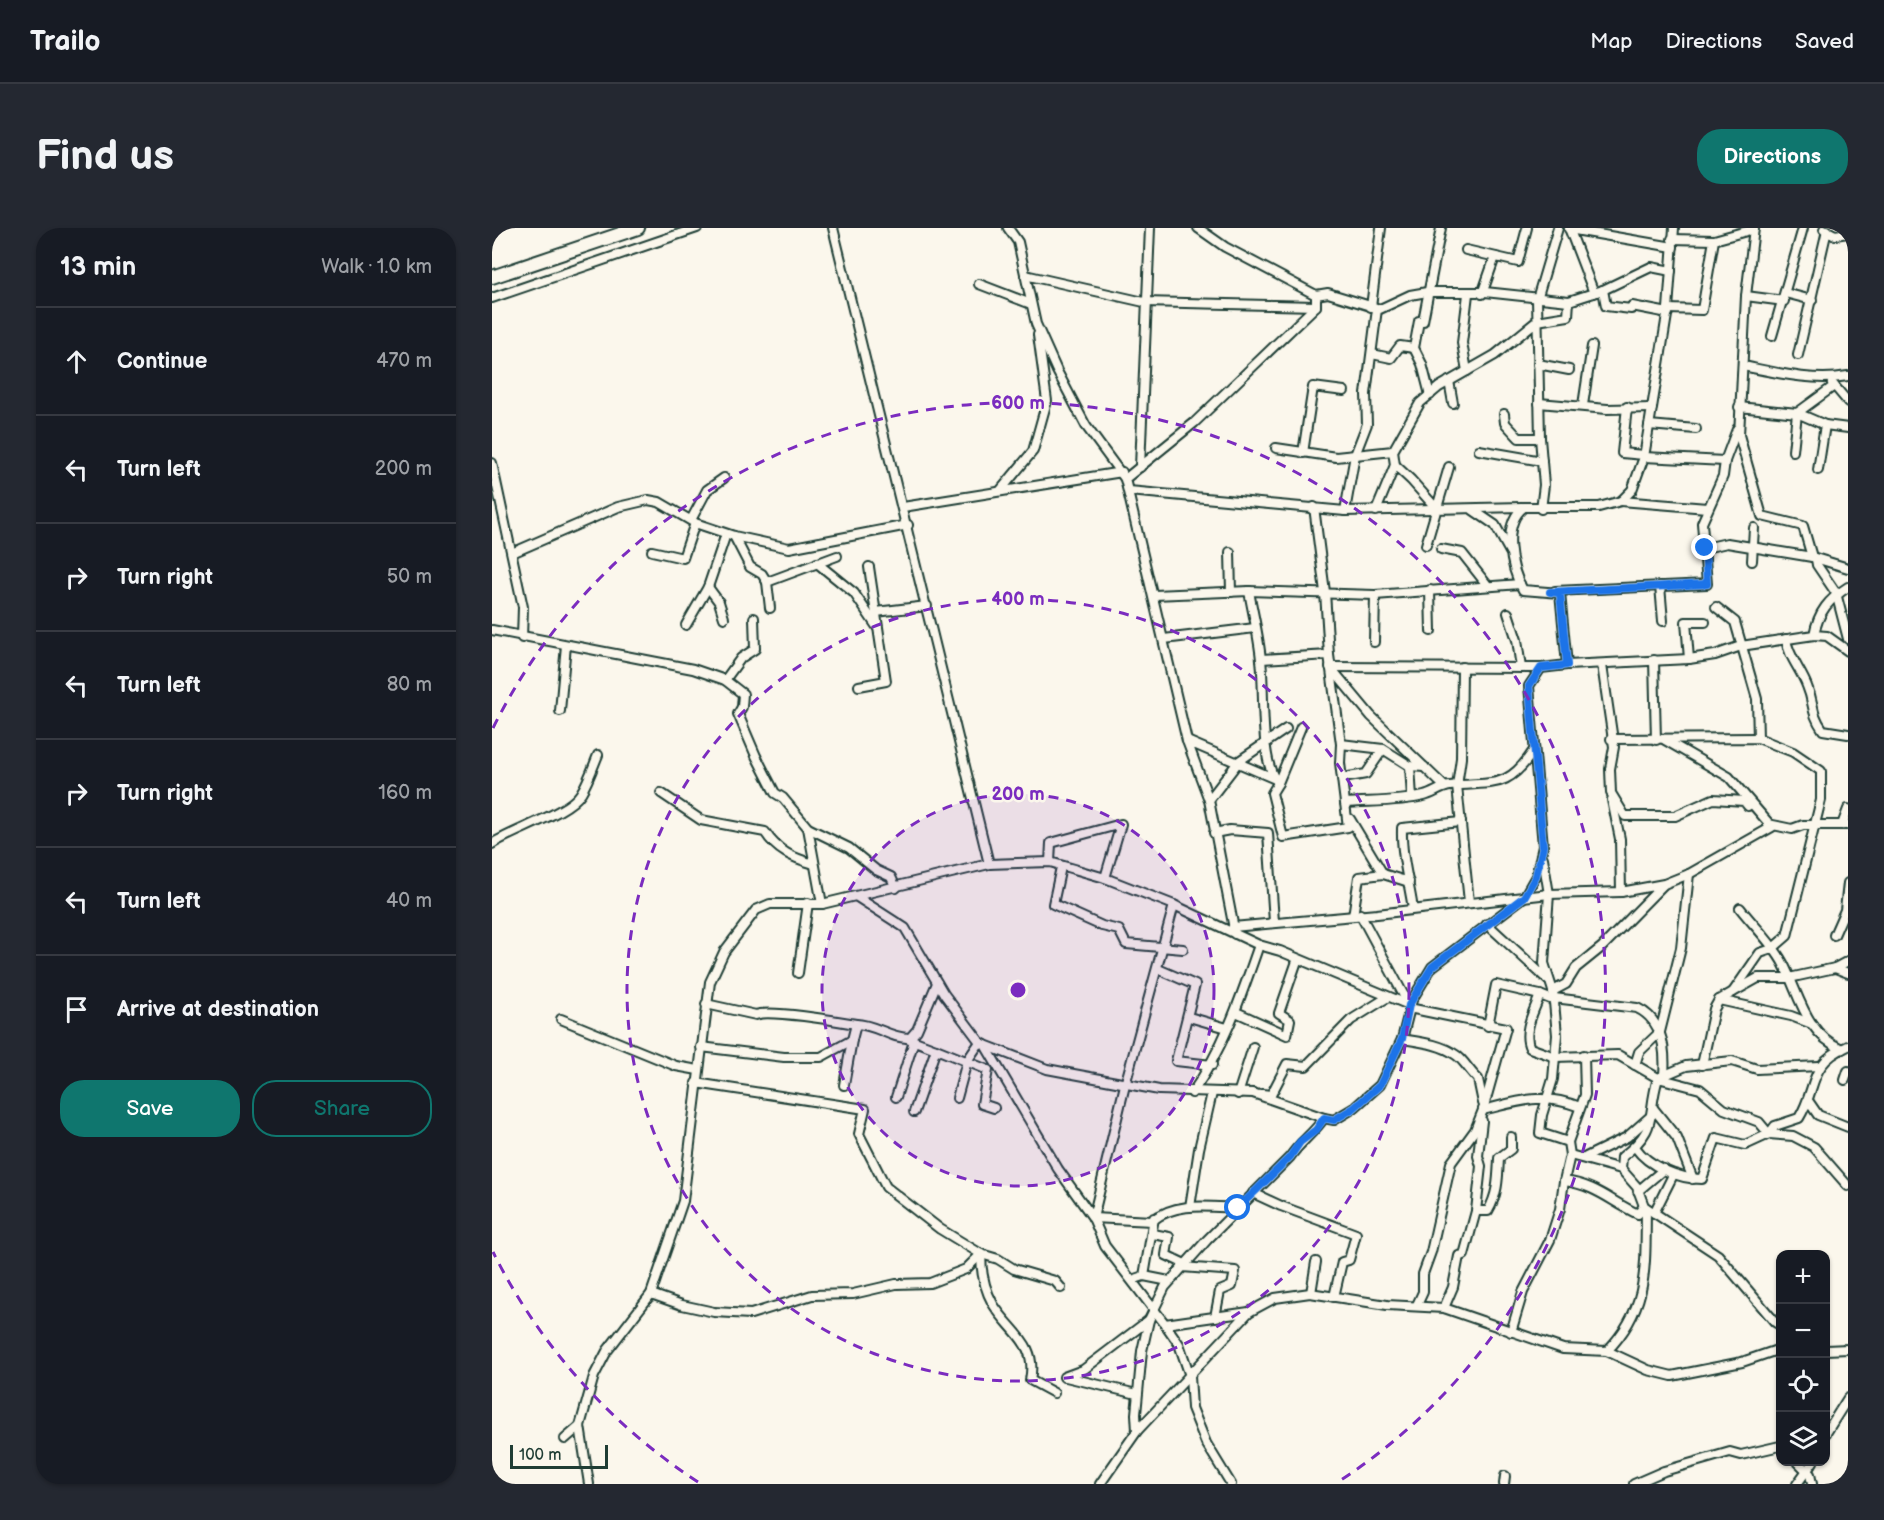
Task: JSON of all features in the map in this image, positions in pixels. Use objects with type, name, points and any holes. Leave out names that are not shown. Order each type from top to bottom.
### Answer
[{"type":"highway","points":[[492,278],[639,228]]},
{"type":"street","points":[[492,298],[697,228]]},
{"type":"street","points":[[833,228],[908,525],[989,864]]},
{"type":"street","points":[[1000,491],[1033,451],[1047,401],[1036,324],[1018,242],[1008,228]]},
{"type":"street","points":[[1140,467],[1150,228]]},
{"type":"street","points":[[1198,228],[1226,247],[1317,295],[1328,293],[1374,308],[1410,295],[1427,292],[1467,291],[1569,301],[1604,290],[1651,267],[1671,271]]},
{"type":"street","points":[[1345,511],[1355,455],[1367,424],[1369,407],[1366,394],[1372,354],[1381,228]]},
{"type":"street","points":[[1430,394],[1422,364],[1414,348],[1419,321],[1423,321],[1441,228]]},
{"type":"street","points":[[1467,250],[1518,262],[1527,228]]},
{"type":"street","points":[[1541,509],[1544,485],[1540,438],[1537,299],[1558,228]]},
{"type":"street","points":[[1594,293],[1569,228],[1673,243],[1714,240],[1754,229],[1746,296],[1739,407],[1745,462],[1762,516],[1803,526],[1817,565],[1836,593],[1848,639]]},
{"type":"street","points":[[1620,501],[1632,490],[1644,456],[1668,311],[1674,228]]},
{"type":"street","points":[[1772,336],[1803,228]]},
{"type":"street","points":[[1798,355],[1812,300],[1825,229],[1835,235],[1848,233]]},
{"type":"street","points":[[1604,290],[1606,306],[1631,309],[1632,306],[1668,311],[1702,310],[1714,240]]},
{"type":"street","points":[[1482,294],[1495,256]]},
{"type":"street","points":[[1025,275],[1147,302],[1316,306]]},
{"type":"street","points":[[979,284],[1031,304]]},
{"type":"street","points":[[1467,291],[1462,344],[1467,371]]},
{"type":"street","points":[[903,507],[1000,491],[1124,475],[1140,467],[1194,423],[1316,306],[1317,295]]},
{"type":"street","points":[[1746,296],[1812,300]]},
{"type":"street","points":[[1376,511],[1395,465],[1393,451],[1420,403],[1449,381],[1495,355],[1537,321],[1568,316],[1569,301]]},
{"type":"street","points":[[1036,324],[1086,426],[1124,475],[1187,741],[1209,800],[1234,930]]},
{"type":"street","points":[[1372,354],[1391,358],[1400,346],[1414,348]]},
{"type":"street","points":[[1583,405],[1592,346]]},
{"type":"street","points":[[1538,364],[1569,370]]},
{"type":"street","points":[[1743,366],[1832,383],[1848,402]]},
{"type":"street","points":[[1793,451],[1797,413],[1832,383],[1848,376]]},
{"type":"street","points":[[1449,381],[1453,403]]},
{"type":"street","points":[[1303,453],[1313,387],[1344,391]]},
{"type":"street","points":[[1539,403],[1583,405],[1607,409],[1652,408]]},
{"type":"street","points":[[1627,407],[1622,453],[1725,461]]},
{"type":"street","points":[[1739,407],[1797,413],[1825,425],[1848,428]]},
{"type":"street","points":[[1504,414],[1504,423],[1520,438],[1540,438]]},
{"type":"street","points":[[1550,592],[1707,584],[1702,523],[1723,476],[1725,461],[1739,423]]},
{"type":"street","points":[[1649,425],[1696,429]]},
{"type":"street","points":[[1818,470],[1825,425]]},
{"type":"street","points":[[1276,448],[1336,458],[1393,451]]},
{"type":"street","points":[[1479,450],[1542,461]]},
{"type":"street","points":[[492,463],[496,502],[512,553],[523,607],[522,638]]},
{"type":"street","points":[[1395,465],[1437,507]]},
{"type":"street","points":[[1426,545],[1449,467]]},
{"type":"street","points":[[652,550],[683,558],[693,522],[707,490],[724,478]]},
{"type":"street","points":[[1129,491],[1345,511],[1437,507],[1472,510],[1599,507],[1620,501],[1707,508]]},
{"type":"street","points":[[512,553],[637,501],[659,502],[693,522],[730,535],[789,548],[908,525]]},
{"type":"street","points":[[1301,727],[1272,793],[1283,837],[1348,826],[1340,763],[1341,744],[1330,667],[1325,592],[1314,507]]},
{"type":"street","points":[[1510,553],[1515,518],[1524,507]]},
{"type":"street","points":[[1472,510],[1495,525],[1510,553],[1523,590],[1560,593],[1567,665]]},
{"type":"street","points":[[1752,561],[1751,546],[1754,528]]},
{"type":"street","points":[[730,535],[750,567],[762,574],[767,582],[770,608]]},
{"type":"street","points":[[686,625],[708,587],[730,535]]},
{"type":"street","points":[[1705,548],[1726,543],[1751,546],[1814,558],[1848,568]]},
{"type":"street","points":[[1441,549],[1462,553],[1488,586]]},
{"type":"street","points":[[1230,552],[1231,592]]},
{"type":"street","points":[[767,582],[837,556]]},
{"type":"street","points":[[817,563],[854,593],[878,630]]},
{"type":"street","points":[[859,686],[886,681],[869,567]]},
{"type":"street","points":[[1154,595],[1250,591],[1375,595],[1520,584]]},
{"type":"street","points":[[1660,586],[1663,621]]},
{"type":"street","points":[[708,587],[719,602],[724,618]]},
{"type":"street","points":[[1814,635],[1817,616],[1836,593],[1848,587]]},
{"type":"street","points":[[1430,590],[1431,631]]},
{"type":"street","points":[[1250,591],[1262,659],[1265,742],[1276,780]]},
{"type":"street","points":[[1374,642],[1375,595]]},
{"type":"street","points":[[876,612],[927,606]]},
{"type":"street","points":[[1716,607],[1735,622],[1757,699],[1758,738]]},
{"type":"street","points":[[1508,613],[1521,668]]},
{"type":"street","points":[[724,680],[741,658],[755,649],[754,618]]},
{"type":"street","points":[[1689,659],[1686,622],[1705,622]]},
{"type":"street","points":[[1164,639],[1255,628]]},
{"type":"street","points":[[492,630],[522,638],[693,669],[724,680],[743,694],[742,707],[738,714],[776,794],[783,798],[808,828],[849,848],[876,870],[891,877],[896,888]]},
{"type":"street","points":[[1330,667],[1541,668],[1602,665],[1689,659],[1715,655],[1741,646],[1814,635],[1827,636],[1848,651]]},
{"type":"street","points":[[1786,639],[1788,651],[1795,659],[1808,689],[1813,716],[1823,730],[1848,734]]},
{"type":"street","points":[[560,711],[566,645]]},
{"type":"street","points":[[1262,659],[1329,655]]},
{"type":"street","points":[[1654,660],[1661,740]]},
{"type":"street","points":[[1602,665],[1611,739],[1614,747],[1610,770],[1611,793],[1620,839],[1621,892]]},
{"type":"street","points":[[1330,667],[1371,716],[1445,787]]},
{"type":"street","points":[[1462,667],[1461,758],[1457,786],[1469,902]]},
{"type":"street","points":[[1541,668],[1529,686],[1541,807],[1542,855],[1549,894],[1544,963],[1554,997],[1557,1035],[1553,1079],[1546,1097],[1539,1133],[1568,1142]]},
{"type":"street","points":[[1209,800],[1239,761],[1286,729]]},
{"type":"street","points":[[1611,739],[1758,738],[1793,752],[1821,771],[1821,800],[1787,936],[1772,949],[1760,953],[1734,992]]},
{"type":"street","points":[[1661,740],[1729,777],[1772,827]]},
{"type":"street","points":[[1187,741],[1239,761],[1276,780]]},
{"type":"street","points":[[1341,744],[1383,749],[1410,766],[1424,767]]},
{"type":"street","points":[[1343,778],[1366,774],[1383,749]]},
{"type":"street","points":[[1345,803],[1426,796],[1445,787],[1486,784],[1508,779],[1522,769],[1534,750]]},
{"type":"street","points":[[492,844],[506,835],[545,818],[580,796],[598,755]]},
{"type":"street","points":[[1410,766],[1412,798]]},
{"type":"street","points":[[661,793],[701,820],[765,832],[774,845],[796,859],[814,864]]},
{"type":"street","points":[[1611,793],[1625,816],[1676,816],[1713,799],[1743,801],[1759,819],[1772,827],[1792,829],[1814,825],[1845,825],[1848,809]]},
{"type":"street","points":[[1346,812],[1383,874]]},
{"type":"street","points":[[1413,909],[1402,853],[1402,828],[1461,822]]},
{"type":"street","points":[[1050,862],[1051,843],[1121,824],[1105,878]]},
{"type":"street","points":[[1234,930],[1274,922],[1549,894],[1621,892],[1664,884],[1689,874],[1772,827]]},
{"type":"street","points":[[808,828],[822,904]]},
{"type":"street","points":[[1214,832],[1230,830],[1268,833],[1274,922]]},
{"type":"street","points":[[1253,1093],[1334,1120],[1373,1093],[1391,1066],[1402,1039],[1409,1007],[1432,967],[1524,897],[1536,876],[1542,855]]},
{"type":"street","points":[[589,1484],[580,1426],[594,1376],[607,1351],[651,1294],[683,1201],[710,982],[724,952],[756,910],[770,904],[822,904],[989,864],[1050,862],[1105,878],[1174,905],[1234,930],[1259,945],[1280,951],[1297,961],[1409,1007],[1488,1026],[1506,1028],[1483,1110],[1474,1130],[1450,1163],[1431,1252],[1423,1274],[1423,1292],[1417,1305]]},
{"type":"street","points":[[1061,867],[1053,904],[1102,926],[1119,930],[1126,944],[1183,949]]},
{"type":"street","points":[[1409,882],[1383,874],[1359,877],[1356,915],[1409,1007]]},
{"type":"street","points":[[1635,1065],[1639,1052],[1660,1032],[1681,948],[1689,874]]},
{"type":"street","points":[[1554,997],[1566,984],[1575,968],[1608,941],[1664,884]]},
{"type":"street","points":[[1834,935],[1846,911],[1847,887]]},
{"type":"street","points":[[857,897],[905,928],[937,982],[982,1044],[1058,1169],[1093,1218],[1105,1246],[1179,1344],[1190,1376],[1192,1408],[1206,1443],[1231,1484]]},
{"type":"street","points":[[798,973],[808,903]]},
{"type":"street","points":[[1093,1218],[1125,1085],[1174,905]]},
{"type":"street","points":[[1740,908],[1782,962],[1812,1024],[1825,1042],[1845,1047]]},
{"type":"street","points":[[1487,924],[1550,981]]},
{"type":"street","points":[[1192,1093],[1212,1065],[1236,1011],[1259,945]]},
{"type":"street","points":[[1236,1011],[1287,1035],[1290,1020],[1279,1013],[1297,961]]},
{"type":"street","points":[[1702,1065],[1714,1009],[1719,1000],[1758,978],[1789,978],[1835,968],[1848,961]]},
{"type":"street","points":[[1835,968],[1848,973]]},
{"type":"street","points":[[1158,969],[1195,985],[1189,1017],[1176,1061],[1212,1065]]},
{"type":"street","points":[[896,1097],[910,1040],[917,1030],[937,982]]},
{"type":"street","points":[[1488,1026],[1496,986],[1540,995],[1637,1008],[1646,1012],[1660,1032],[1665,1052],[1648,1131],[1635,1147],[1622,1157],[1621,1169]]},
{"type":"street","points":[[1540,995],[1528,1025],[1530,1048],[1555,1057],[1618,1055],[1661,1076],[1700,1089],[1724,1109],[1759,1122],[1769,1134],[1793,1136],[1814,1147],[1848,1186]]},
{"type":"street","points":[[982,1044],[1047,1069],[1125,1085],[1192,1093],[1271,1095],[1287,1064],[1306,1066],[1351,1020],[1388,998]]},
{"type":"street","points":[[1719,1000],[1791,1016],[1812,1024]]},
{"type":"street","points":[[706,1004],[756,1015],[776,1013],[867,1024],[988,1070],[982,1104],[994,1108]]},
{"type":"street","points":[[1189,1017],[1227,1028]]},
{"type":"street","points":[[561,1019],[676,1066],[698,1070]]},
{"type":"street","points":[[844,1085],[856,1024]]},
{"type":"street","points":[[1402,1039],[1437,1046],[1458,1056],[1467,1070],[1478,1079],[1483,1110],[1478,1156],[1481,1166],[1476,1211],[1464,1255],[1459,1256],[1453,1287],[1444,1308]]},
{"type":"street","points":[[701,1047],[784,1057],[821,1057],[852,1040]]},
{"type":"street","points":[[957,1098],[968,1061],[982,1044]]},
{"type":"street","points":[[1238,1094],[1253,1047]]},
{"type":"street","points":[[1635,1147],[1641,1156],[1673,1175],[1702,1179],[1716,1138],[1745,1145],[1769,1134],[1775,1126],[1799,1118],[1809,1101],[1812,1080],[1819,1066],[1845,1047]]},
{"type":"street","points":[[914,1112],[936,1049]]},
{"type":"street","points":[[1511,1332],[1528,1279],[1553,1232],[1560,1209],[1563,1181],[1570,1155],[1568,1142],[1585,1095],[1584,1055]]},
{"type":"street","points":[[1661,1076],[1686,1066],[1732,1061],[1757,1069],[1819,1066]]},
{"type":"street","points":[[1845,1080],[1848,1071]]},
{"type":"street","points":[[696,1083],[865,1109],[859,1134],[885,1187],[940,1229],[981,1254],[998,1259],[1014,1269],[1055,1281],[1061,1288]]},
{"type":"street","points":[[1190,1207],[1199,1149],[1212,1093]]},
{"type":"street","points":[[1483,1110],[1519,1100],[1546,1097],[1580,1107]]},
{"type":"street","points":[[1809,1101],[1818,1115],[1848,1127]]},
{"type":"street","points":[[1586,1158],[1627,1137],[1652,1111]]},
{"type":"street","points":[[1652,1111],[1677,1138],[1693,1179]]},
{"type":"street","points":[[1137,1431],[1137,1394],[1142,1351],[1149,1320],[1169,1281],[1290,1157],[1300,1142],[1316,1130],[1324,1118]]},
{"type":"street","points":[[1476,1211],[1488,1211],[1493,1202],[1498,1185],[1499,1158],[1511,1149],[1510,1137]]},
{"type":"street","points":[[1570,1155],[1621,1169],[1638,1191],[1645,1207],[1645,1264],[1640,1297],[1628,1327],[1606,1351]]},
{"type":"street","points":[[1638,1191],[1664,1169]]},
{"type":"street","points":[[1654,1213],[1673,1175]]},
{"type":"street","points":[[1563,1181],[1600,1190],[1615,1203],[1638,1214],[1645,1207]]},
{"type":"street","points":[[1253,1193],[1356,1234],[1348,1260],[1342,1262],[1334,1297]]},
{"type":"street","points":[[1093,1218],[1152,1221],[1161,1213],[1190,1207],[1238,1208]]},
{"type":"street","points":[[1645,1207],[1718,1255],[1776,1323]]},
{"type":"street","points":[[1144,1276],[1154,1218]]},
{"type":"street","points":[[1153,1234],[1169,1237],[1166,1255],[1183,1265],[1235,1271],[1232,1286],[1220,1291],[1215,1317]]},
{"type":"street","points":[[651,1294],[682,1305],[714,1312],[751,1314],[812,1294],[853,1294],[897,1284],[930,1282],[966,1269],[981,1254]]},
{"type":"street","points":[[981,1254],[984,1284],[993,1304],[1020,1336],[1033,1363],[1030,1380],[1054,1393]]},
{"type":"street","points":[[1311,1293],[1316,1262]]},
{"type":"street","points":[[1132,1280],[1144,1276],[1169,1281]]},
{"type":"street","points":[[1100,1484],[1137,1431],[1249,1312],[1275,1298],[1311,1293],[1387,1305],[1444,1308],[1563,1349],[1606,1351],[1648,1370],[1672,1376],[1742,1362],[1776,1350]]},
{"type":"street","points":[[1165,1324],[1249,1312]]},
{"type":"street","points":[[1137,1394],[1064,1377],[1083,1370],[1149,1320]]},
{"type":"street","points":[[1830,1349],[1848,1349]]},
{"type":"street","points":[[1830,1426],[1847,1396]]},
{"type":"street","points":[[1830,1417],[1838,1410]]},
{"type":"street","points":[[565,1439],[580,1426]]},
{"type":"street","points":[[1635,1484],[1672,1468],[1730,1452],[1741,1455],[1776,1447]]},
{"type":"street","points":[[1802,1466],[1812,1484]]},
{"type":"street","points":[[1797,1484],[1810,1466]]},
{"type":"route","points":[[1238,1208],[1290,1157],[1300,1142],[1316,1130],[1324,1118],[1334,1120],[1373,1093],[1391,1066],[1402,1039],[1409,1005],[1419,985],[1432,967],[1524,897],[1536,876],[1541,863],[1543,846],[1529,686],[1541,668],[1567,665],[1560,593],[1550,592],[1707,584],[1705,548]]}]
